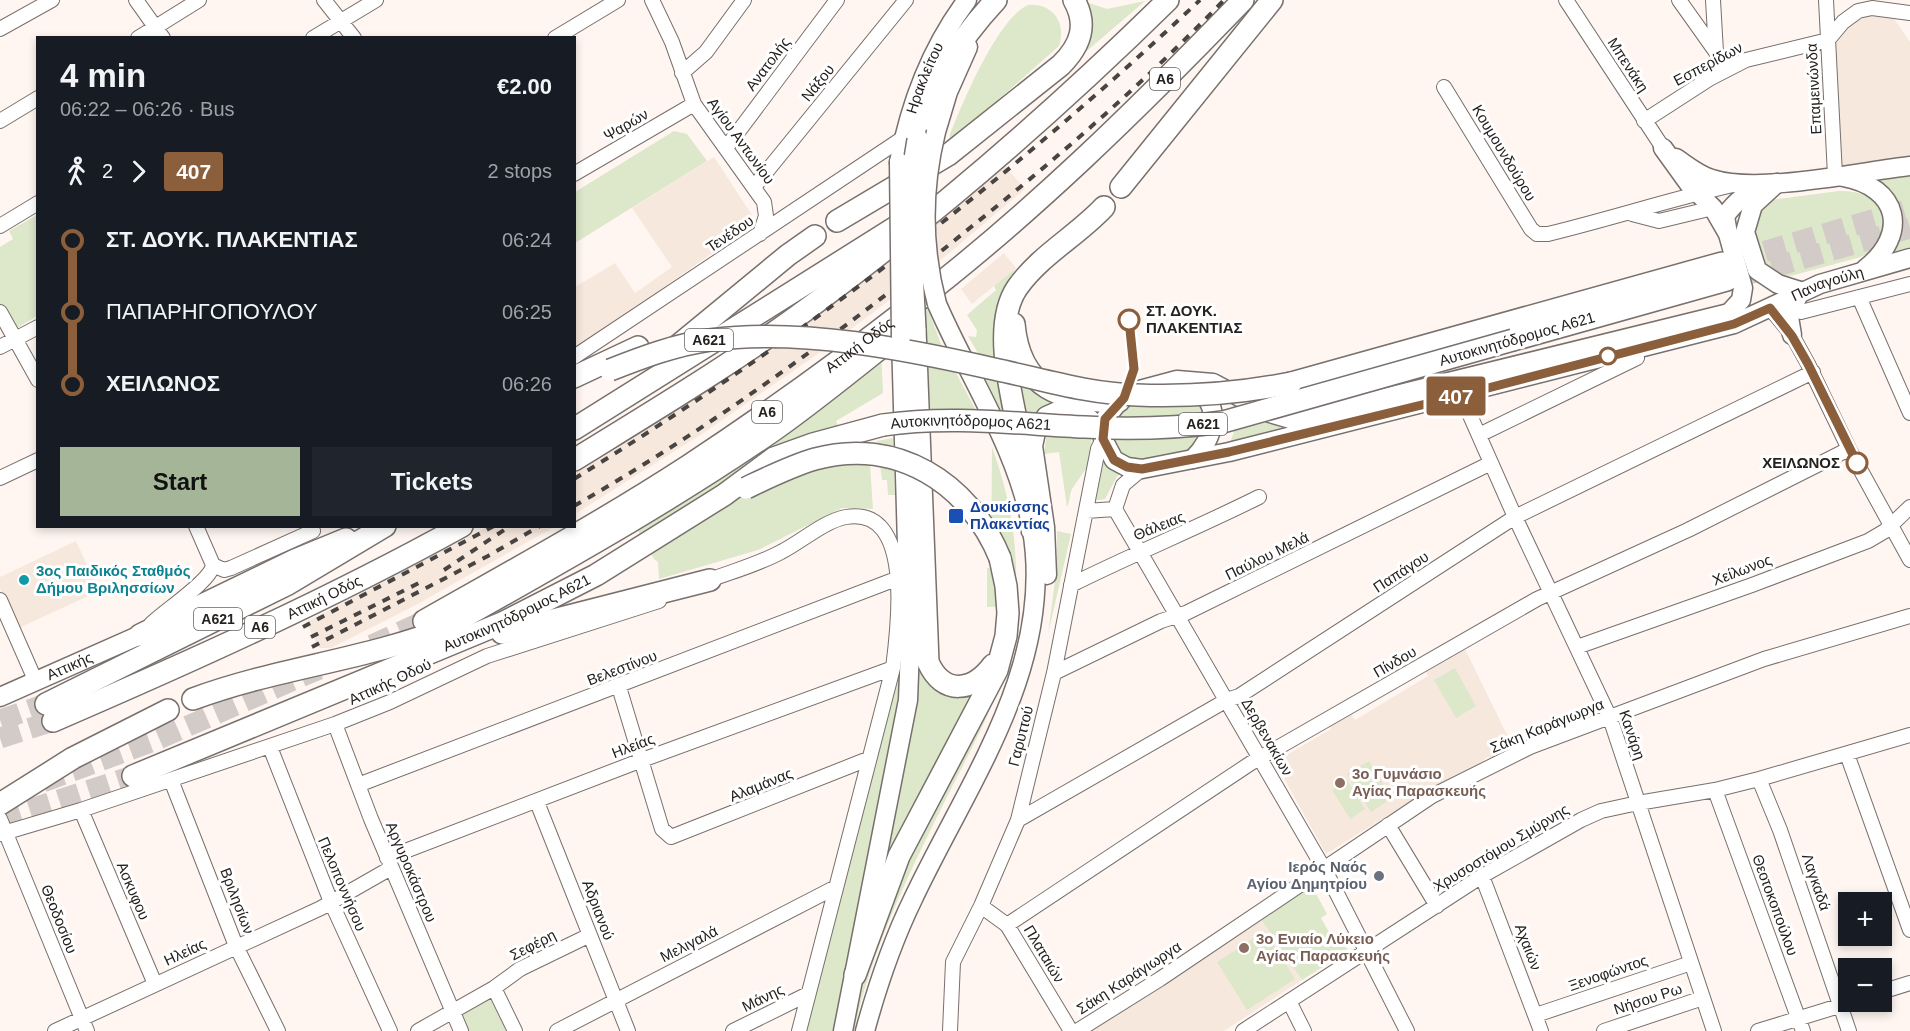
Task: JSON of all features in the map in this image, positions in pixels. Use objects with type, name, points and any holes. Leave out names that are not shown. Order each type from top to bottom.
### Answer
[{"type":"highway","points":[[997,0],[969,28],[951,56],[930,102],[919,137],[912,173],[908,333],[928,662],[940,680],[955,686],[966,686],[983,677],[1003,649]]},
{"type":"highway","points":[[975,35],[1013,0]]},
{"type":"highway","points":[[1060,0],[1068,8],[1074,21],[1076,36],[1071,54]]},
{"type":"highway","points":[[837,221],[948,156],[1071,54],[1082,33],[1081,17],[1074,0]]},
{"type":"highway","points":[[576,459],[766,338],[870,262],[956,192],[1047,113],[1168,0]]},
{"type":"highway","name":"Αττική Οδός","points":[[439,633],[600,521],[688,466],[790,396],[912,306],[1003,231],[1192,53],[1243,0]]},
{"type":"highway","points":[[1120,187],[1272,0]]},
{"type":"highway","points":[[576,428],[856,251],[956,192]]},
{"type":"highway","points":[[1032,530],[1030,476],[1004,348],[1004,330],[1015,291],[1034,267],[1086,226],[1104,207]]},
{"type":"highway","points":[[576,414],[660,359],[710,322],[788,255],[815,236]]},
{"type":"highway","name":"Αυτοκινητόδρομος Α621","points":[[576,390],[608,366],[675,347],[743,337],[778,337],[869,346],[1089,389],[1136,395],[1221,393],[1291,383],[1511,332],[1730,274]]},
{"type":"highway","points":[[1012,300],[1018,349],[1035,377],[1050,391],[1068,399],[1088,402],[1119,401]]},
{"type":"highway","name":"Αυτοκινητόδρομος Α621","points":[[133,776],[439,633],[596,575],[724,495],[766,463],[813,444],[911,421],[944,419],[1135,429],[1176,428],[1223,422],[1511,332]]},
{"type":"highway","points":[[576,377],[608,366]]},
{"type":"highway","points":[[439,633],[500,608],[591,563],[742,482],[839,455],[890,456],[927,470],[961,498],[985,528],[1000,558],[1008,605],[1003,649],[997,670],[898,856],[855,975]]},
{"type":"highway","points":[[295,560],[350,528]]},
{"type":"highway","points":[[140,635],[295,560],[375,528]]},
{"type":"highway","name":"Α621","points":[[50,712],[288,584],[382,528]]},
{"type":"highway","points":[[357,581],[427,528]]},
{"type":"highway","name":"Αττική Οδός","points":[[50,712],[163,673],[357,581],[458,528]]},
{"type":"highway","points":[[193,699],[222,688],[439,633],[710,580]]},
{"type":"highway","points":[[0,804],[73,758],[168,710]]},
{"type":"main road","name":"Ηρακλείτου","points":[[919,137],[925,72],[945,33],[967,0]]},
{"type":"main road","name":"Ηρακλείτου","points":[[908,333],[899,162],[919,137],[948,92],[975,35],[997,0]]},
{"type":"main road","points":[[865,1031],[908,910],[1011,700],[1031,637],[1036,598],[1032,530],[1017,476],[1000,433],[955,345],[937,304],[928,262],[925,216],[928,171],[919,137]]},
{"type":"main road","points":[[1663,148],[1699,174],[1724,183],[1777,183],[1910,166]]},
{"type":"main road","points":[[1663,148],[1697,192],[1728,223],[1757,270],[1778,284],[1800,291],[1789,317],[1792,336]]},
{"type":"main road","points":[[1835,175],[1870,185],[1886,199],[1893,215],[1889,243],[1878,258],[1859,273]]},
{"type":"main road","points":[[1728,223],[1754,205],[1777,183]]},
{"type":"main road","points":[[1103,435],[1108,414],[1119,401],[1136,391],[1177,380],[1213,383],[1282,418],[1309,418],[1729,314],[1741,300],[1730,274],[1728,223],[1742,197],[1777,183]]},
{"type":"main road","name":"Παναγούλη","points":[[1031,637],[1041,612],[1047,562],[1045,527],[1033,446],[1036,432],[1046,416],[1064,408],[1083,413],[1103,435],[1114,460],[1127,467],[1142,469],[1461,395],[1734,324],[1800,291],[1910,258]]},
{"type":"main road","points":[[1730,274],[1770,308]]},
{"type":"main road","points":[[843,1031],[908,700],[910,648],[908,333]]},
{"type":"main road","points":[[1177,380],[1197,389],[1210,406],[1212,428],[1210,439],[1193,459]]},
{"type":"main road","name":"Αττικής","points":[[0,697],[140,635]]},
{"type":"street","points":[[0,29],[52,0]]},
{"type":"street","points":[[136,0],[159,32],[199,0]]},
{"type":"street","points":[[324,0],[352,36]]},
{"type":"street","points":[[316,36],[376,0]]},
{"type":"street","points":[[558,36],[618,0]]},
{"type":"street","name":"Αγίου Αντωνίου","points":[[652,0],[694,104],[754,187],[766,210],[766,219],[760,234]]},
{"type":"street","points":[[682,73],[706,52],[744,0]]},
{"type":"street","name":"Ανατολής","points":[[726,148],[837,0]]},
{"type":"street","name":"Νάξου","points":[[754,187],[906,0]]},
{"type":"street","name":"Μπενάκη","points":[[1566,0],[1663,148]]},
{"type":"street","points":[[1679,0],[1728,68]]},
{"type":"street","points":[[1713,0],[1716,52]]},
{"type":"street","name":"Επαμεινώνδα","points":[[1826,0],[1835,175]]},
{"type":"street","points":[[1828,40],[1858,11],[1872,8],[1910,13]]},
{"type":"street","name":"Εσπερίδων","points":[[1644,120],[1728,68],[1761,55],[1828,40]]},
{"type":"street","name":"Κουμουνδούρου","points":[[1444,87],[1531,229],[1538,234],[1548,234],[1632,214]]},
{"type":"street","points":[[0,121],[36,99]]},
{"type":"street","name":"Ψαρών","points":[[576,173],[694,104]]},
{"type":"street","name":"Τενέδου","points":[[576,356],[760,234],[919,137]]},
{"type":"street","points":[[1632,214],[1697,192],[1738,184]]},
{"type":"street","points":[[0,226],[36,205]]},
{"type":"street","points":[[1632,214],[1659,221],[1728,223]]},
{"type":"street","points":[[1801,312],[1910,284]]},
{"type":"street","points":[[1859,297],[1904,389],[1910,413]]},
{"type":"street","points":[[1770,308],[1792,336],[1849,449],[1910,560]]},
{"type":"street","points":[[0,312],[36,376]]},
{"type":"street","points":[[0,347],[36,328]]},
{"type":"street","points":[[1479,435],[1637,358]]},
{"type":"street","name":"Παπάγου","points":[[1018,820],[1227,700],[1239,696],[1515,517],[1812,372]]},
{"type":"street","name":"Κανάρη","points":[[1461,395],[1515,517],[1610,718],[1714,1031]]},
{"type":"street","name":"Γαρυττού","points":[[950,1031],[953,962],[981,906],[1018,820],[1054,673],[1103,435]]},
{"type":"street","name":"Πίνδου","points":[[1007,925],[1261,757],[1551,592],[1688,530],[1849,449]]},
{"type":"street","points":[[0,478],[36,461]]},
{"type":"street","name":"Παύλου Μελά","points":[[1054,673],[1338,540],[1491,463]]},
{"type":"street","points":[[1085,515],[1115,509],[1123,485],[1142,469]]},
{"type":"street","name":"Θάλειας","points":[[1071,585],[1139,551],[1186,533],[1259,497]]},
{"type":"street","name":"Χείλωνος","points":[[1577,647],[1752,585],[1868,540],[1891,526],[1910,507]]},
{"type":"street","name":"Δερβενακίων","points":[[1115,509],[1261,757],[1323,868],[1407,1031]]},
{"type":"street","name":"Αττικής Οδού","points":[[3,833],[81,810],[270,747],[390,702],[488,656],[647,607],[779,554],[840,519],[857,516],[872,521],[885,530],[895,551],[896,579]]},
{"type":"street","points":[[196,528],[213,565],[224,570],[314,531]]},
{"type":"street","points":[[140,635],[168,608],[205,581],[213,565]]},
{"type":"street","points":[[799,1031],[893,668],[897,635],[896,579]]},
{"type":"street","name":"Βελεστίνου","points":[[358,785],[619,687],[896,579]]},
{"type":"street","points":[[0,600],[36,682]]},
{"type":"street","name":"Σάκη Καράγιωργα","points":[[1077,1031],[1160,979],[1431,796],[1530,747],[1764,658],[1910,616]]},
{"type":"street","name":"Ηλείας","points":[[55,1031],[85,1025],[154,984],[331,902],[389,863],[642,760],[893,668]]},
{"type":"street","points":[[619,687],[642,760]]},
{"type":"street","name":"Αργυροκάστρου","points":[[335,724],[389,863],[461,1031]]},
{"type":"street","name":"Χρυσοστόμου Σμύρνης","points":[[1243,1031],[1367,953],[1482,876],[1601,811],[1715,790],[1910,735]]},
{"type":"street","name":"Πελοποννήσου","points":[[270,747],[331,902],[390,1031]]},
{"type":"street","points":[[1847,754],[1910,930]]},
{"type":"street","name":"Αλαμάνας","points":[[642,760],[662,829],[674,838],[868,759]]},
{"type":"street","name":"Λαγκαδά","points":[[1758,779],[1838,983]]},
{"type":"street","name":"Βριλησίων","points":[[171,780],[236,946],[278,1031]]},
{"type":"street","name":"Θεοτοκοπούλου","points":[[1715,790],[1801,1024]]},
{"type":"street","name":"Αδριανού","points":[[537,802],[628,1031]]},
{"type":"street","name":"Ασκυφου","points":[[81,810],[154,984]]},
{"type":"street","name":"Θεοδοσίου","points":[[0,819],[3,833],[85,1025]]},
{"type":"street","points":[[1388,825],[1437,906]]},
{"type":"street","name":"Αχαιών","points":[[1482,876],[1541,1031]]},
{"type":"street","name":"Μελιγαλά","points":[[557,1031],[836,887]]},
{"type":"street","points":[[981,906],[1007,925]]},
{"type":"street","name":"Πλαταιών","points":[[1007,925],[1071,1031]]},
{"type":"street","name":"Σεφέρη","points":[[453,1013],[520,969],[591,935]]},
{"type":"street","name":"Ξενοφώντος","points":[[1536,1015],[1691,963]]},
{"type":"street","points":[[1892,989],[1910,983]]},
{"type":"street","points":[[494,988],[515,1031]]},
{"type":"street","name":"Μάνης","points":[[733,1031],[808,994]]},
{"type":"street","name":"Νήσου Ρω","points":[[1604,1031],[1703,998]]},
{"type":"street","points":[[1289,1001],[1304,1031]]},
{"type":"street","points":[[1758,1031],[1801,1024],[1838,1008]]},
{"type":"street","name":"Λαγκαδά","points":[[1847,1012],[1849,1031]]},
{"type":"street","points":[[418,1031],[453,1013]]},
{"type":"shaded area","points":[[1874,12],[1893,17],[1910,42],[1910,156],[1837,167],[1827,42],[1845,21]]},
{"type":"shaded area","points":[[714,157],[752,215],[749,227],[576,349],[576,286],[615,263],[635,293],[672,267],[632,208]]},
{"type":"shaded area","points":[[1004,165],[1025,189],[923,275],[815,356],[705,432],[576,513],[576,472],[686,402]]},
{"type":"shaded area","points":[[1004,253],[1016,268],[972,304],[961,289]]},
{"type":"shaded area","points":[[485,528],[552,528],[416,605],[331,648],[319,648],[306,622]]},
{"type":"shaded area","points":[[76,541],[99,591],[17,629],[0,589],[0,577]]},
{"type":"shaded area","points":[[1463,645],[1514,749],[1493,758],[1487,757],[1480,764],[1406,804],[1326,854],[1275,762],[1331,729],[1328,725],[1349,712],[1355,720],[1428,676],[1424,668]]},
{"type":"shaded area","name":"3ο Ενιαίο Λύκειο Αγίας Παρασκευής","points":[[1258,915],[1302,980],[1224,1031],[1080,1031]]},
{"type":"green space","points":[[1080,0],[1107,9],[1145,1],[1082,55]]},
{"type":"green space","points":[[1028,5],[1044,7],[1056,16],[1061,29],[1059,46],[949,143],[950,134],[963,102],[982,63],[1016,13]]},
{"type":"green space","points":[[674,131],[687,134],[707,161],[576,242],[576,191]]},
{"type":"green space","points":[[1910,175],[1910,247],[1893,252],[1898,242],[1901,222],[1891,195],[1877,179]]},
{"type":"green space","points":[[1839,191],[1855,192],[1869,197],[1878,205],[1884,215],[1885,226],[1882,237],[1874,248],[1861,257],[1787,277],[1768,270],[1758,251],[1752,217],[1771,200]]},
{"type":"green space","points":[[36,216],[36,317],[14,330],[0,305],[0,247],[13,239],[9,231]]},
{"type":"green space","points":[[1016,268],[1001,298],[996,330],[1018,463],[973,361],[982,360],[968,336],[976,337],[977,330],[967,315],[996,290],[994,286]]},
{"type":"green space","points":[[921,290],[942,347],[980,418],[921,415]]},
{"type":"green space","points":[[881,352],[883,393],[836,421],[849,452],[869,450],[873,509],[842,508],[758,550],[659,579],[658,562],[637,529]]},
{"type":"green space","points":[[1013,359],[1057,400],[1024,442]]},
{"type":"green space","points":[[1202,402],[1207,426],[1188,453],[1155,461],[1138,462],[1121,454],[1109,437],[1111,423],[1126,404]]},
{"type":"green space","points":[[1233,402],[1286,429],[1229,447],[1236,425]]},
{"type":"green space","points":[[1087,429],[1091,439],[1091,460],[1072,488],[1067,507],[1059,452],[1044,454],[1047,431]]},
{"type":"green space","points":[[893,438],[895,495],[888,495],[887,480],[882,480],[877,441]]},
{"type":"green space","points":[[992,447],[1009,506],[1012,525],[1016,564],[1016,606],[987,607],[987,568],[991,568]]},
{"type":"green space","points":[[1104,462],[1119,473],[1105,499],[1093,501]]},
{"type":"green space","points":[[1057,531],[1071,534],[1048,634],[1057,566]]},
{"type":"green space","points":[[918,662],[976,686],[902,825],[875,887]]},
{"type":"green space","points":[[1455,668],[1476,706],[1456,718],[1434,680]]},
{"type":"green space","points":[[895,677],[900,677],[891,756],[833,1031],[806,1031]]},
{"type":"green space","points":[[1002,677],[985,722],[894,909],[871,969],[854,1031],[849,1031],[878,913]]},
{"type":"green space","points":[[1369,761],[1392,798],[1371,812],[1347,774]]},
{"type":"green space","points":[[1347,780],[1365,809],[1350,819],[1332,790]]},
{"type":"green space","points":[[1309,881],[1327,914],[1321,918],[1333,939],[1339,935],[1348,951],[1302,980],[1258,915]]},
{"type":"green space","points":[[1265,931],[1295,979],[1247,1010],[1217,962]]},
{"type":"green space","points":[[489,997],[508,1031],[464,1031],[457,1016]]},
{"type":"tunnel","points":[[1735,260],[1910,209]]},
{"type":"tunnel","points":[[1742,276],[1910,228]]},
{"type":"tunnel","points":[[372,645],[424,621]]},
{"type":"tunnel","points":[[43,782],[156,740],[319,669]]},
{"type":"tunnel","points":[[0,720],[46,704]]},
{"type":"tunnel","points":[[0,738],[53,721]]},
{"type":"tunnel","points":[[0,819],[133,776]]},
{"type":"railway","points":[[576,478],[740,371],[899,256],[1052,132],[1200,0]]},
{"type":"railway","points":[[576,505],[678,443],[778,375],[924,265],[1069,146],[1164,60],[1224,0]]},
{"type":"railway","points":[[303,627],[490,528]]},
{"type":"railway","points":[[444,570],[507,528]]},
{"type":"railway","points":[[312,647],[488,556],[537,528]]},
{"type":"railway","points":[[311,637],[421,582]]},
{"type":"bus line","name":"407","points":[[1129,320],[1134,369],[1124,398],[1108,414],[1102,431],[1105,445],[1114,460],[1127,467],[1142,469],[1210,456],[1461,395],[1734,324],[1770,308],[1792,336],[1808,364],[1857,463]]},
{"type":"place","name":"ΣΤ. ΔΟΥΚ. ΠΛΑΚΕΝΤΙΑΣ","points":[[1129,320]]},
{"type":"place","name":"ΧΕΙΛΩΝΟΣ","points":[[1857,463]]},
{"type":"place","name":"Δουκίσσης Πλακεντίας","points":[[956,516]]},
{"type":"place","name":"3ος Παιδικός Σταθμός Δήμου Βριλησσίων","points":[[24,580]]},
{"type":"place","name":"3ο Γυμνάσιο Αγίας Παρασκευής","points":[[1340,783]]},
{"type":"place","name":"Ιερός Ναός Αγίου Δημητρίου","points":[[1379,876]]},
{"type":"place","name":"3ο Ενιαίο Λύκειο Αγίας Παρασκευής","points":[[1244,948]]}]
